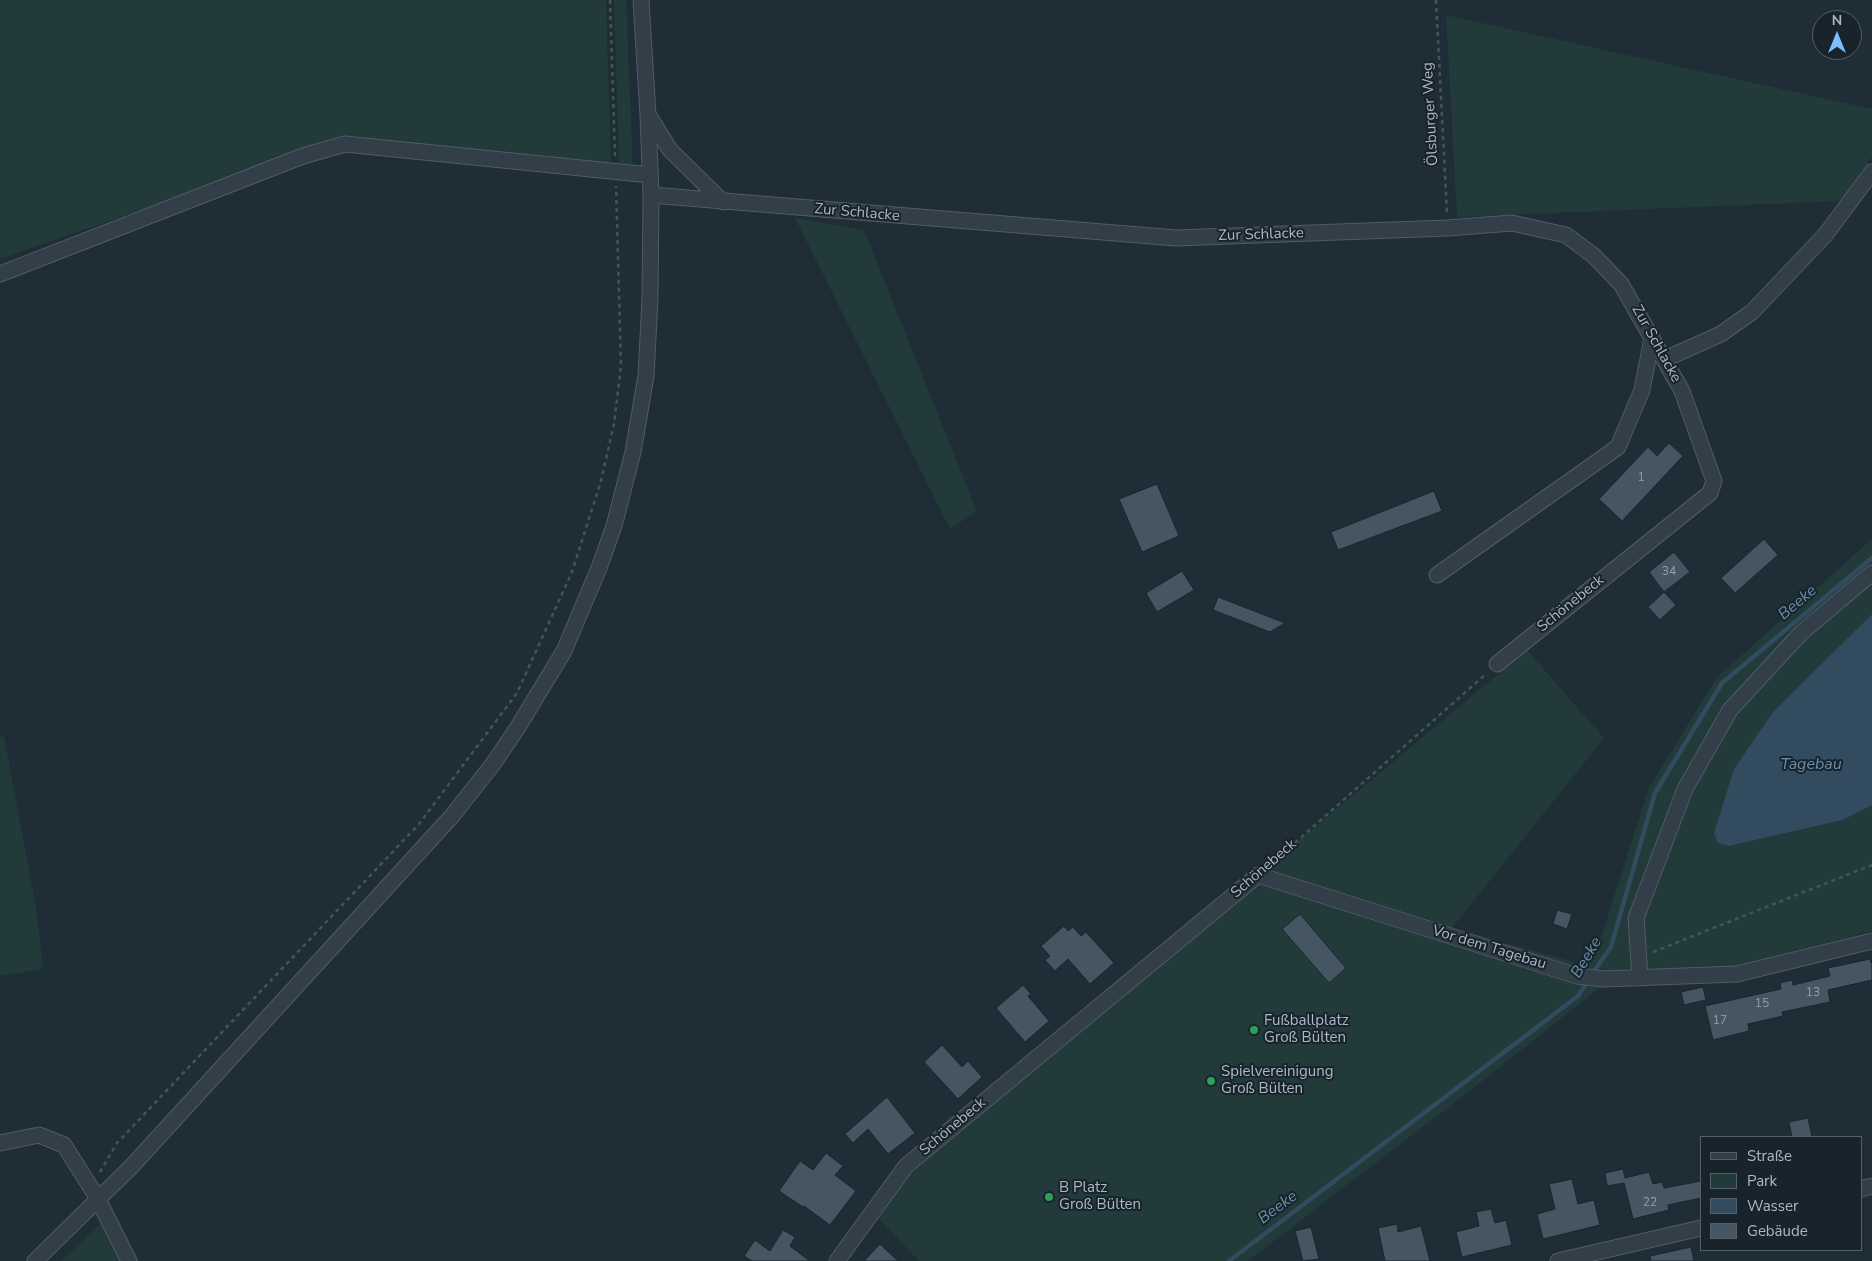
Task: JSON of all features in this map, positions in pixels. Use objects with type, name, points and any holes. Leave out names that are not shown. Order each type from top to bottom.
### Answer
[{"type":"street","points":[[35,1261],[95,1193],[131,1166],[452,816],[493,764],[518,727],[564,650],[600,568],[614,526],[633,452],[643,395],[649,338],[651,195],[641,0]]},
{"type":"street","points":[[648,115],[670,150],[723,202]]},
{"type":"street","points":[[0,274],[303,156],[345,144],[616,170],[650,175]]},
{"type":"street","points":[[1665,359],[1721,334],[1752,312],[1826,234],[1872,172]]},
{"type":"street","name":"Zur Schlacke","points":[[651,195],[1176,238],[1512,224],[1566,235],[1594,256],[1622,284],[1665,359],[1682,391],[1711,472],[1714,481],[1710,493]]},
{"type":"street","points":[[1437,575],[1618,447],[1642,390],[1652,338]]},
{"type":"street","name":"Schönebeck","points":[[1497,664],[1710,493]]},
{"type":"street","points":[[1640,978],[1636,918],[1685,789],[1730,710],[1802,633],[1872,573]]},
{"type":"street","name":"Schönebeck","points":[[838,1261],[906,1166],[1258,876]]},
{"type":"street","name":"Vor dem Tagebau","points":[[1258,876],[1577,976],[1604,979],[1738,974],[1872,940]]},
{"type":"street","points":[[0,1143],[39,1135],[64,1145],[95,1193],[129,1261]]},
{"type":"street","points":[[1558,1261],[1700,1228]]},
{"type":"path","points":[[95,1193],[117,1143],[419,824],[517,694],[572,572],[601,481],[614,424],[621,366],[610,0]]},
{"type":"path","name":"Ölsburger Weg","points":[[1436,0],[1447,228]]},
{"type":"path","name":"Schönebeck","points":[[1258,876],[1497,664]]},
{"type":"path","points":[[1638,958],[1872,864]]},
{"type":"green space","points":[[0,0],[606,0],[611,166],[337,142],[0,259]]},
{"type":"green space","points":[[614,0],[626,0],[633,168],[619,167]]},
{"type":"green space","points":[[1446,15],[1872,109],[1872,157],[1841,201],[1457,217]]},
{"type":"green space","points":[[795,218],[864,230],[977,511],[950,529]]},
{"type":"green space","points":[[1872,539],[1872,614],[1773,712],[1729,846],[1843,820],[1872,805],[1872,931],[1737,966],[1617,974],[1476,1086],[1248,1261],[919,1261],[879,1219],[909,1175],[1260,873],[1527,650],[1604,738],[1452,928],[1585,965],[1600,941],[1648,790],[1716,678]]},
{"type":"green space","points":[[4,736],[37,913],[43,969],[0,976],[0,737]]},
{"type":"green space","points":[[104,1221],[123,1261],[61,1261]]},
{"type":"water","name":"Tagebau","points":[[1872,614],[1872,805],[1843,820],[1729,846],[1718,843],[1714,833],[1734,769],[1773,712]]},
{"type":"building","points":[[1669,443],[1683,456],[1622,521],[1599,499],[1648,447],[1657,456]]},
{"type":"building","points":[[1157,484],[1179,536],[1142,552],[1119,499]]},
{"type":"building","points":[[1434,491],[1442,511],[1338,550],[1331,532]]},
{"type":"building","points":[[1764,539],[1778,555],[1735,593],[1721,578]]},
{"type":"building","points":[[1674,552],[1690,572],[1664,592],[1649,572]]},
{"type":"building","points":[[1182,571],[1194,590],[1157,612],[1146,593]]},
{"type":"building","points":[[1664,592],[1676,605],[1660,620],[1648,607]]},
{"type":"building","points":[[1218,597],[1285,623],[1270,632],[1213,610]]},
{"type":"building","points":[[1557,910],[1572,914],[1567,929],[1553,924]]},
{"type":"building","points":[[1300,914],[1346,968],[1329,983],[1282,929]]},
{"type":"building","points":[[1064,926],[1068,931],[1073,927],[1081,936],[1086,932],[1114,963],[1090,984],[1068,959],[1055,971],[1045,960],[1050,956],[1041,946]]},
{"type":"building","points":[[1870,959],[1872,963],[1872,980],[1828,990],[1830,1002],[1782,1012],[1783,1016],[1748,1024],[1749,1031],[1713,1040],[1705,1006],[1781,989],[1780,983],[1792,980],[1793,985],[1830,976],[1828,968]]},
{"type":"building","points":[[1023,985],[1031,994],[1028,996],[1049,1021],[1025,1042],[996,1008]]},
{"type":"building","points":[[1703,987],[1706,1000],[1684,1005],[1681,992]]},
{"type":"building","points":[[942,1045],[962,1067],[968,1061],[982,1077],[958,1099],[924,1062]]},
{"type":"building","points":[[887,1097],[915,1133],[888,1154],[868,1129],[853,1143],[845,1134]]},
{"type":"building","points":[[1808,1118],[1812,1136],[1792,1136],[1789,1122]]},
{"type":"building","points":[[826,1153],[843,1166],[835,1175],[856,1191],[830,1225],[779,1191],[800,1161],[813,1170]]},
{"type":"building","points":[[1623,1169],[1625,1178],[1649,1172],[1653,1184],[1662,1182],[1664,1188],[1700,1181],[1700,1198],[1668,1205],[1669,1210],[1633,1219],[1624,1183],[1607,1186],[1605,1173]]},
{"type":"building","points":[[1572,1179],[1578,1204],[1594,1200],[1600,1225],[1543,1239],[1537,1214],[1555,1209],[1549,1184]]},
{"type":"building","points":[[1491,1209],[1495,1223],[1506,1220],[1512,1245],[1462,1257],[1456,1232],[1479,1226],[1476,1212]]},
{"type":"building","points":[[1397,1224],[1398,1232],[1421,1226],[1430,1261],[1385,1261],[1378,1228]]},
{"type":"building","points":[[1311,1227],[1319,1259],[1303,1261],[1295,1231]]},
{"type":"building","points":[[783,1230],[795,1237],[790,1246],[810,1261],[752,1261],[744,1256],[755,1240],[770,1251]]},
{"type":"building","points":[[880,1244],[898,1261],[864,1261]]},
{"type":"building","points":[[1691,1247],[1694,1261],[1651,1261],[1650,1256]]},
{"type":"waterway","name":"Beeke","points":[[1592,974],[1611,947],[1655,793],[1722,683],[1872,558]]},
{"type":"waterway","name":"Beeke","points":[[1229,1261],[1578,996],[1588,981]]},
{"type":"place","name":"Fußballplatz Groß Bülten","points":[[1254,1030]]},
{"type":"place","name":"Spielvereinigung Groß Bülten","points":[[1211,1081]]},
{"type":"place","name":"B Platz Groß Bülten","points":[[1049,1197]]}]
